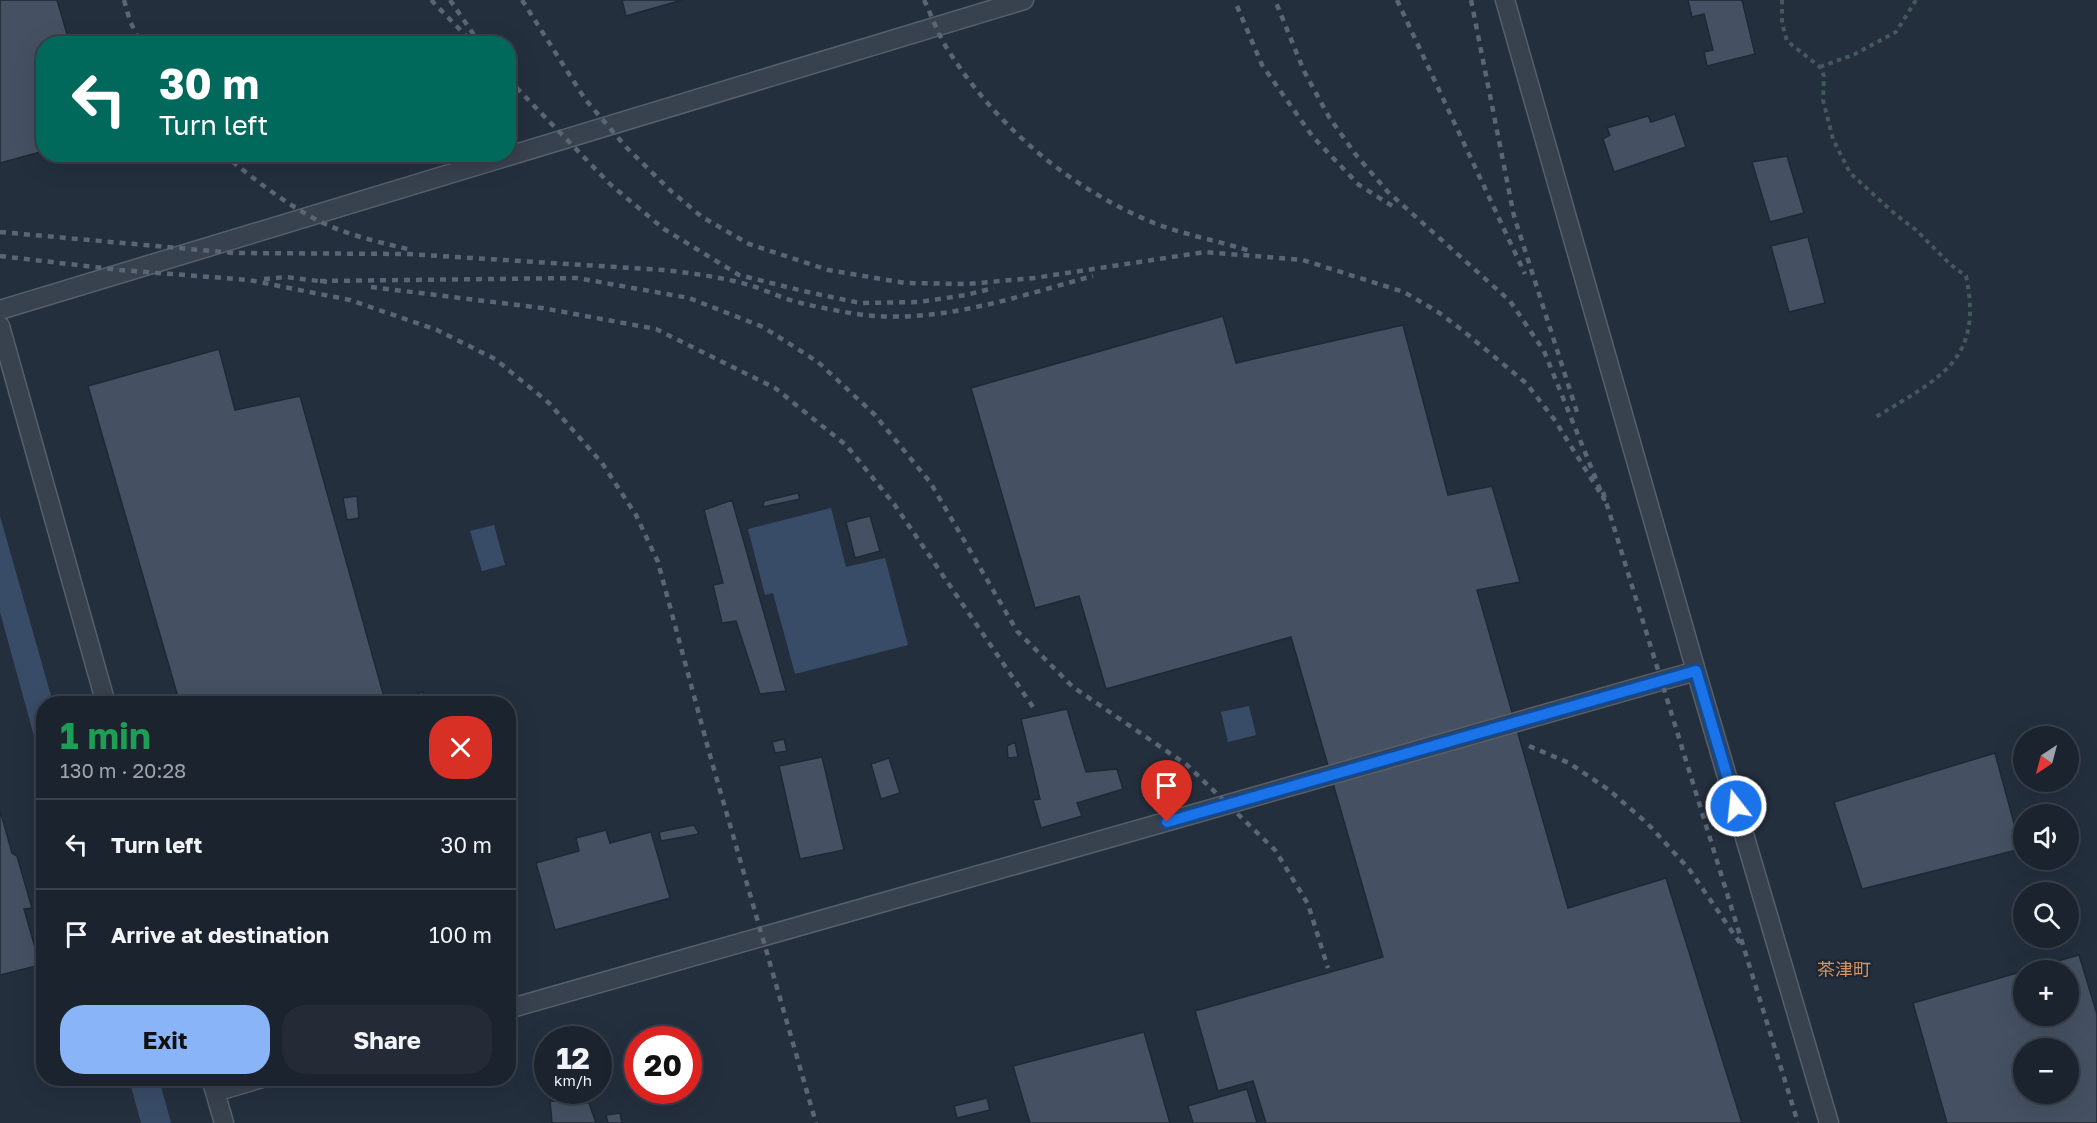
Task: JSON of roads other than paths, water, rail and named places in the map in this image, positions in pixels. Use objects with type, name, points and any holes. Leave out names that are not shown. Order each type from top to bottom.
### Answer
[{"type":"lane","points":[[516,154],[1024,0]]},
{"type":"lane","points":[[1505,0],[1696,671],[1829,1123]]},
{"type":"lane","points":[[0,310],[489,162]]},
{"type":"lane","points":[[0,326],[104,696]]},
{"type":"lane","points":[[516,1007],[1696,671]]},
{"type":"lane","points":[[213,1086],[224,1123]]},
{"type":"water","points":[[831,508],[846,567],[885,558],[908,645],[795,674],[773,593],[765,595],[748,529]]},
{"type":"water","points":[[0,516],[51,696],[36,696],[36,743],[0,612]]},
{"type":"water","points":[[494,525],[505,565],[482,571],[470,531]]},
{"type":"water","points":[[1249,706],[1256,735],[1228,742],[1221,712]]},
{"type":"water","points":[[131,1086],[161,1086],[171,1123],[141,1123]]},
{"type":"railway","points":[[124,0],[137,36]]},
{"type":"railway","points":[[431,0],[466,36]]},
{"type":"railway","points":[[450,0],[474,35]]},
{"type":"railway","points":[[522,0],[585,99],[626,147],[672,192],[702,217],[749,244],[828,270],[905,283],[967,284],[1034,278],[1205,252],[1303,260],[1404,292],[1438,312],[1462,330],[1526,383],[1554,419],[1604,499],[1544,351],[1510,301],[1388,192],[1356,155],[1329,117],[1304,71],[1275,0]]},
{"type":"railway","points":[[924,0],[944,44],[967,78],[1012,129],[1064,173],[1123,209],[1154,223],[1250,251]]},
{"type":"railway","points":[[1397,0],[1525,274]]},
{"type":"railway","points":[[1471,0],[1514,216],[1577,412]]},
{"type":"railway","points":[[1237,6],[1262,65],[1313,137],[1359,185],[1397,209]]},
{"type":"railway","points":[[516,87],[611,185],[664,229],[739,275],[860,303],[919,302],[994,288]]},
{"type":"railway","points":[[233,162],[281,198],[319,221],[374,241],[408,249]]},
{"type":"railway","points":[[0,232],[234,253],[409,254],[663,270],[728,280],[807,304],[850,313],[881,316],[912,316],[973,308],[1093,276]]},
{"type":"railway","points":[[0,256],[120,270],[249,280],[350,300],[437,330],[495,359],[549,403],[602,463],[636,515],[658,562],[711,759],[816,1123]]},
{"type":"railway","points":[[264,279],[286,277],[327,282]]},
{"type":"railway","points":[[320,281],[577,278],[689,298],[763,327],[818,362],[874,414],[930,482],[1017,631],[1073,687],[1187,765],[1275,850],[1308,904],[1328,968]]},
{"type":"railway","points":[[371,287],[542,308],[656,329],[775,388],[846,445],[894,504],[1033,707]]},
{"type":"railway","points":[[1603,492],[1798,1123]]},
{"type":"railway","points":[[1529,746],[1569,763],[1609,790],[1648,824],[1689,869],[1740,943]]},
{"type":"district","name":"茶津町","points":[[1844,970]]}]
